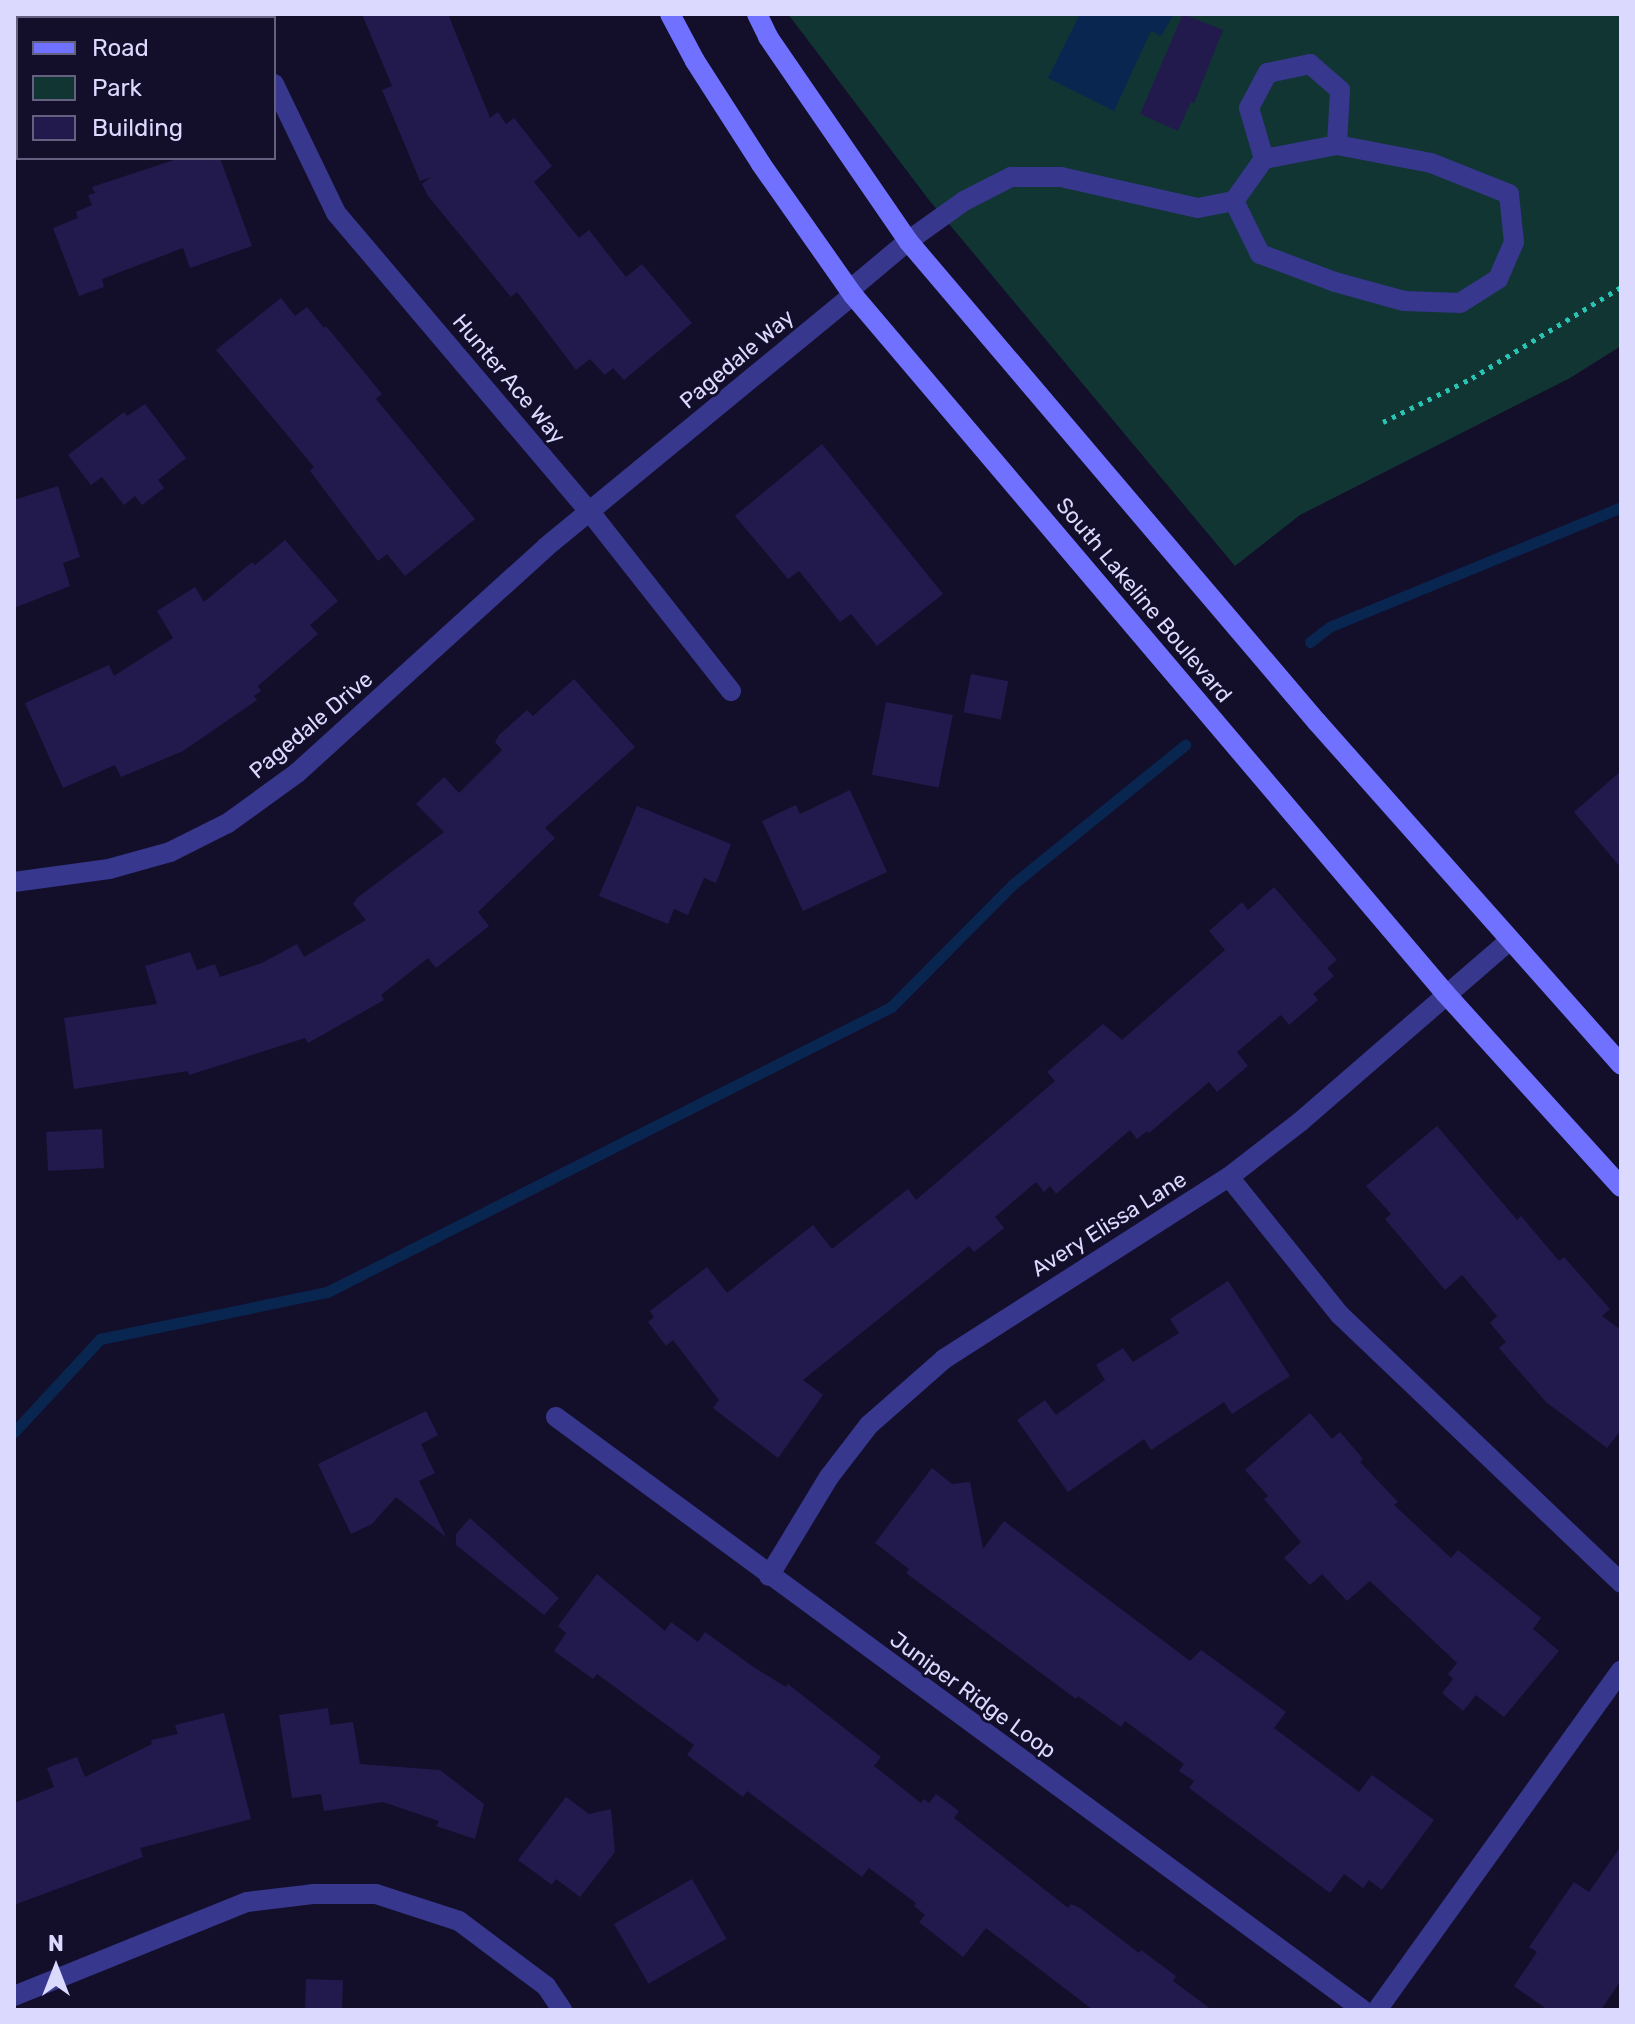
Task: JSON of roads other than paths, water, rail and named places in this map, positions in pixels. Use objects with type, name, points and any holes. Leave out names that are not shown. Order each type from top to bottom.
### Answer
[{"type":"main road","name":"South Lakeline Boulevard","points":[[670,14],[695,61],[761,164],[853,295],[1445,993],[1621,1187]]},
{"type":"main road","points":[[757,14],[768,37],[908,241],[1508,942],[1621,1065]]},
{"type":"street","points":[[1264,159],[1249,108],[1268,73],[1310,64],[1340,90],[1337,145]]},
{"type":"street","name":"Hunter Ace Way","points":[[276,88],[336,213],[590,512],[731,691]]},
{"type":"street","points":[[1337,145],[1431,163],[1509,194],[1514,242],[1498,279],[1460,303],[1404,301],[1335,282],[1260,254],[1234,201],[1264,159],[1337,145]]},
{"type":"street","name":"Pagedale Way","points":[[590,512],[853,295],[852,288],[908,241],[964,201],[1011,177],[1061,177],[1198,208],[1234,201]]},
{"type":"street","name":"Pagedale Drive","points":[[14,882],[109,869],[170,852],[228,823],[297,773],[590,512]]},
{"type":"street","name":"Avery Elissa Lane","points":[[769,1576],[829,1477],[869,1425],[944,1359],[1229,1177],[1300,1122],[1445,993],[1508,942]]},
{"type":"street","points":[[1229,1177],[1339,1314],[1621,1583]]},
{"type":"street","name":"Juniper Ridge Loop","points":[[556,1417],[1363,2010]]},
{"type":"street","points":[[1377,2010],[1621,1671]]},
{"type":"street","points":[[22,2000],[247,1902],[313,1894],[376,1894],[459,1921],[546,1986],[562,2010]]},
{"type":"water","points":[[1080,14],[1174,14],[1161,36],[1151,31],[1114,111],[1048,78]]},
{"type":"waterway","points":[[1310,642],[1329,627],[1621,507]]},
{"type":"waterway","points":[[14,1432],[100,1339],[327,1292],[891,1007],[1012,885],[1185,745]]}]
